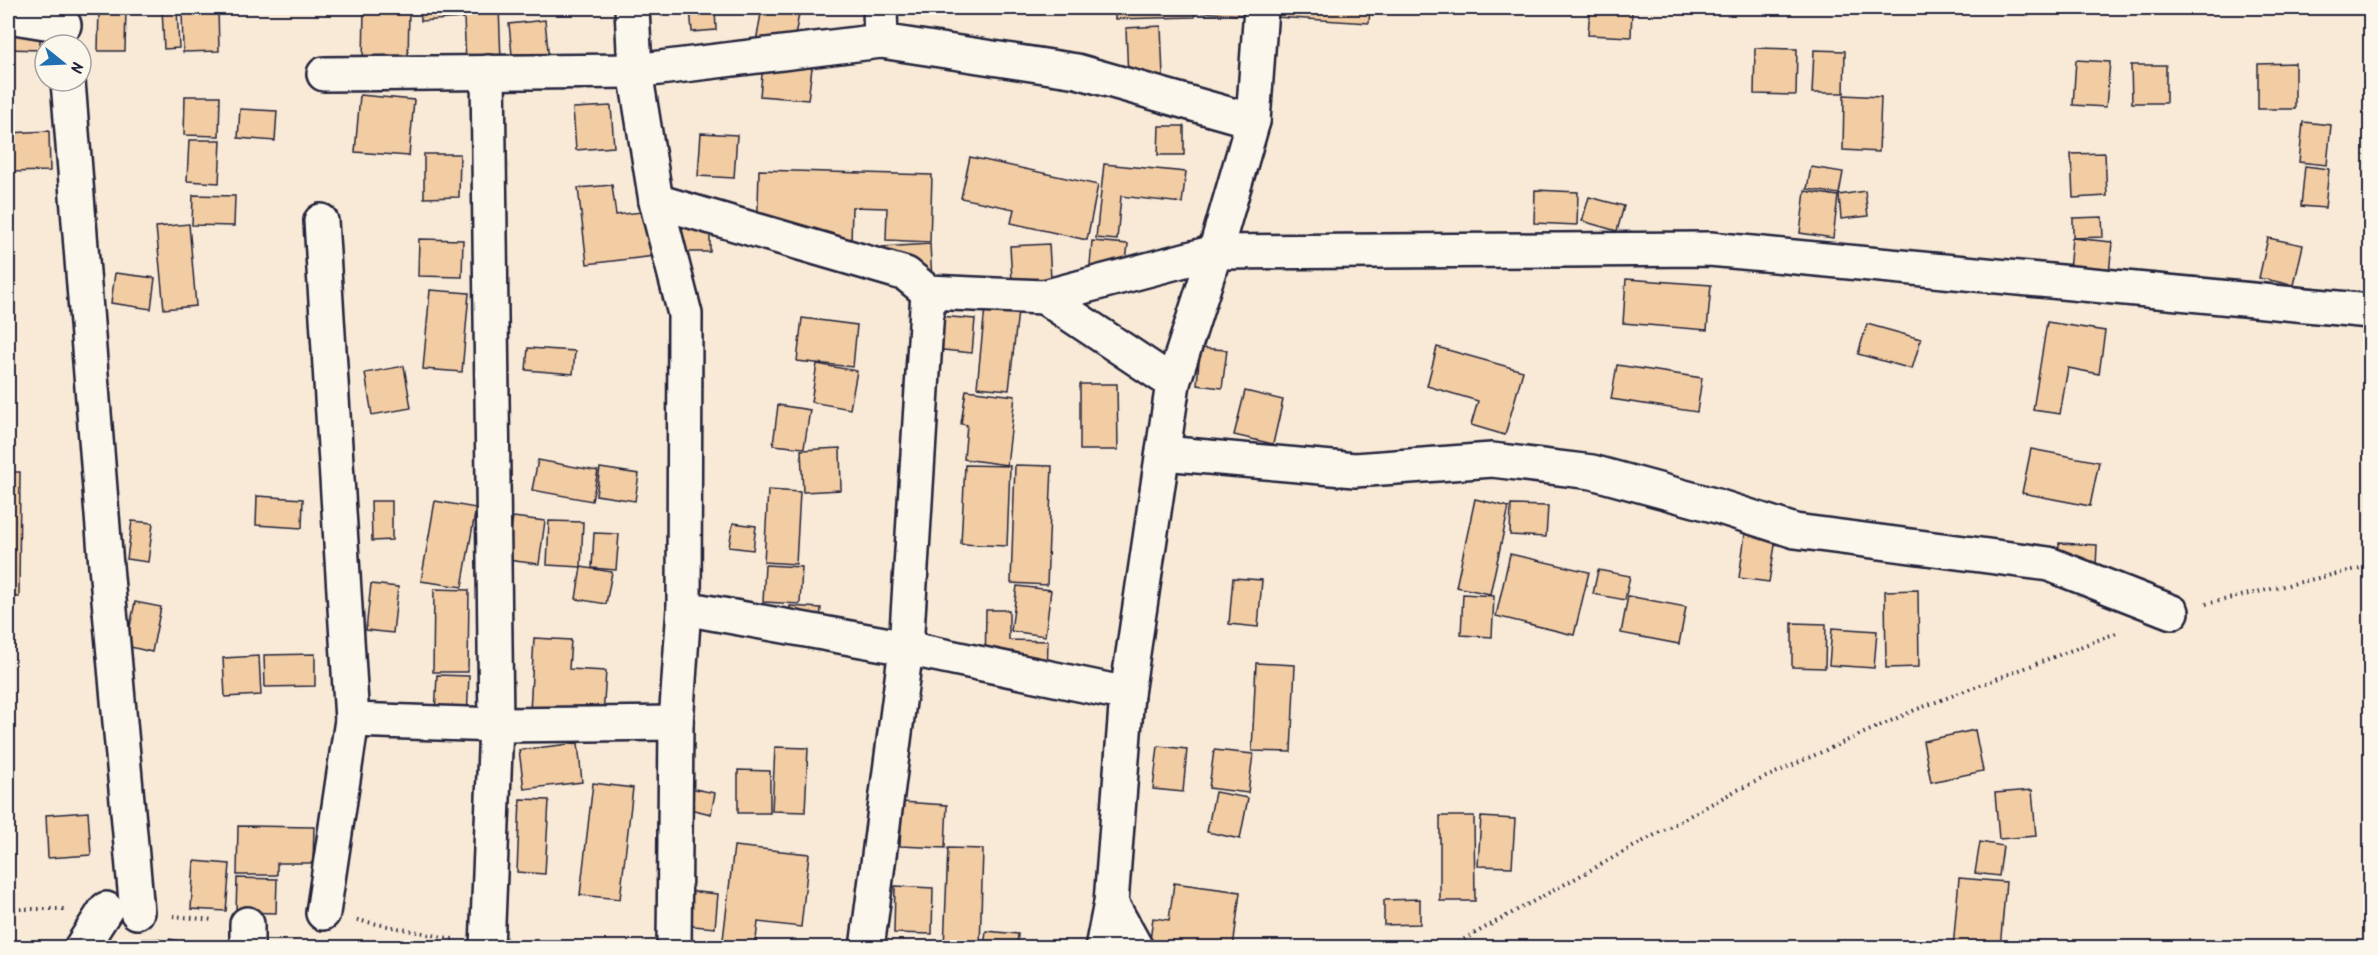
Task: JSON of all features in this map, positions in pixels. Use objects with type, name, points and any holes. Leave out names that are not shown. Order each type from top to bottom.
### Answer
[{"type":"street","points":[[632,8],[635,71],[656,201],[685,314],[684,608],[676,723],[674,948]]},
{"type":"street","points":[[880,8],[881,41]]},
{"type":"street","points":[[1102,948],[1111,903],[1127,694],[1173,383],[1215,252],[1253,121],[1262,8]]},
{"type":"street","points":[[8,16],[64,26]]},
{"type":"street","points":[[324,74],[635,71],[881,41],[1077,71],[1253,121]]},
{"type":"street","points":[[487,948],[496,725],[488,72]]},
{"type":"street","points":[[69,93],[106,566],[121,910],[81,948]]},
{"type":"street","points":[[656,201],[906,274],[928,292],[1044,297],[1215,252],[1710,249],[2370,311]]},
{"type":"street","points":[[321,221],[352,720],[323,913]]},
{"type":"street","points":[[867,948],[906,648],[928,292]]},
{"type":"street","points":[[1044,297],[1173,383]]},
{"type":"street","points":[[1163,453],[1355,470],[1492,460],[1592,472],[1717,506],[1796,531],[2049,564],[2172,612]]},
{"type":"street","points":[[684,608],[906,648],[1127,694]]},
{"type":"street","points":[[352,720],[496,725],[676,723]]},
{"type":"street","points":[[1111,903],[1136,948]]},
{"type":"path","points":[[1448,948],[1736,791],[1915,710],[2172,612],[2370,566]]},
{"type":"building","points":[[99,8],[126,8],[125,51],[98,51]]},
{"type":"building","points":[[162,8],[177,8],[179,48],[164,49]]},
{"type":"building","points":[[182,8],[218,8],[219,51],[183,52]]},
{"type":"building","points":[[364,8],[409,8],[408,63],[363,63]]},
{"type":"building","points":[[420,8],[499,8],[501,60],[466,62],[464,18],[421,21]]},
{"type":"building","points":[[690,8],[715,8],[716,30],[692,32]]},
{"type":"building","points":[[762,8],[800,8],[791,59],[754,53]]},
{"type":"building","points":[[1115,8],[1195,8],[1195,17],[1115,19]]},
{"type":"building","points":[[1196,8],[1370,8],[1369,23],[1196,12]]},
{"type":"building","points":[[1590,8],[1632,8],[1631,37],[1588,35]]},
{"type":"building","points":[[545,20],[549,61],[513,65],[509,24]]},
{"type":"building","points":[[8,25],[40,25],[40,33],[33,33],[33,50],[8,49]]},
{"type":"building","points":[[1161,26],[1163,77],[1128,78],[1126,28]]},
{"type":"building","points":[[1755,48],[1797,49],[1796,95],[1754,94]]},
{"type":"building","points":[[1814,50],[1845,51],[1844,93],[1812,93]]},
{"type":"building","points":[[2076,60],[2110,62],[2106,107],[2073,105]]},
{"type":"building","points":[[2295,63],[2295,109],[2258,109],[2258,64]]},
{"type":"building","points":[[763,64],[812,68],[808,100],[760,96]]},
{"type":"building","points":[[2131,65],[2166,65],[2166,103],[2132,103]]},
{"type":"building","points":[[360,95],[414,100],[409,156],[355,152]]},
{"type":"building","points":[[1844,95],[1881,97],[1879,152],[1843,150]]},
{"type":"building","points":[[185,96],[220,96],[219,136],[184,135]]},
{"type":"building","points":[[611,106],[614,147],[576,150],[573,108]]},
{"type":"building","points":[[240,109],[277,111],[275,141],[238,138]]},
{"type":"building","points":[[2303,122],[2331,125],[2327,165],[2299,162]]},
{"type":"building","points":[[1159,126],[1184,126],[1184,155],[1158,155]]},
{"type":"building","points":[[49,131],[50,171],[8,172],[8,133]]},
{"type":"building","points":[[701,133],[737,135],[734,178],[698,176]]},
{"type":"building","points":[[189,140],[221,140],[219,183],[187,181]]},
{"type":"building","points":[[2105,153],[2107,196],[2073,198],[2071,154]]},
{"type":"building","points":[[424,154],[460,154],[459,197],[424,198]]},
{"type":"building","points":[[970,157],[1098,185],[1087,240],[1011,223],[1014,209],[961,198]]},
{"type":"building","points":[[1104,164],[1186,172],[1182,203],[1121,196],[1117,240],[1096,238]]},
{"type":"building","points":[[2305,166],[2329,169],[2325,208],[2301,206]]},
{"type":"building","points":[[1811,167],[1843,172],[1839,194],[1807,189]]},
{"type":"building","points":[[759,170],[932,175],[930,242],[886,240],[887,208],[852,207],[851,244],[757,241]]},
{"type":"building","points":[[612,185],[616,215],[650,211],[655,256],[587,264],[578,188]]},
{"type":"building","points":[[1535,190],[1578,192],[1577,225],[1534,223]]},
{"type":"building","points":[[1805,191],[1838,196],[1833,238],[1800,233]]},
{"type":"building","points":[[1865,191],[1868,216],[1841,219],[1839,195]]},
{"type":"building","points":[[193,195],[235,196],[234,226],[192,225]]},
{"type":"building","points":[[1589,197],[1624,206],[1617,231],[1582,221]]},
{"type":"building","points":[[674,216],[710,216],[710,252],[673,252]]},
{"type":"building","points":[[2102,217],[2103,237],[2073,238],[2073,218]]},
{"type":"building","points":[[189,224],[196,306],[164,309],[156,227]]},
{"type":"building","points":[[2072,238],[2112,242],[2108,285],[2068,282]]},
{"type":"building","points":[[2268,238],[2303,245],[2294,285],[2259,278]]},
{"type":"building","points":[[419,239],[463,240],[462,277],[418,276]]},
{"type":"building","points":[[1092,241],[1128,244],[1124,280],[1089,277]]},
{"type":"building","points":[[930,244],[932,281],[884,284],[882,247]]},
{"type":"building","points":[[1049,244],[1051,279],[1012,281],[1010,246]]},
{"type":"building","points":[[115,273],[155,278],[151,309],[111,303]]},
{"type":"building","points":[[1626,279],[1711,285],[1707,330],[1623,323]]},
{"type":"building","points":[[430,290],[469,293],[462,372],[423,369]]},
{"type":"building","points":[[985,308],[1018,311],[1009,390],[977,387]]},
{"type":"building","points":[[927,315],[975,319],[972,353],[924,348]]},
{"type":"building","points":[[802,318],[857,325],[853,367],[797,361]]},
{"type":"building","points":[[2047,322],[2105,331],[2099,374],[2068,368],[2060,414],[2033,410]]},
{"type":"building","points":[[1867,324],[1921,339],[1912,369],[1858,354]]},
{"type":"building","points":[[1437,347],[1523,371],[1505,435],[1471,425],[1478,401],[1427,386]]},
{"type":"building","points":[[528,348],[575,351],[573,374],[526,370]]},
{"type":"building","points":[[1200,348],[1227,350],[1222,388],[1197,385]]},
{"type":"building","points":[[817,364],[857,371],[850,409],[811,402]]},
{"type":"building","points":[[1617,365],[1702,378],[1697,412],[1611,399]]},
{"type":"building","points":[[404,366],[411,408],[372,415],[365,373]]},
{"type":"building","points":[[1080,384],[1117,384],[1118,450],[1080,450]]},
{"type":"building","points":[[966,390],[1015,396],[1007,465],[964,459],[967,425],[961,424]]},
{"type":"building","points":[[1245,391],[1283,400],[1273,444],[1234,435]]},
{"type":"building","points":[[778,405],[810,410],[804,448],[773,445]]},
{"type":"building","points":[[840,448],[841,490],[803,492],[801,450]]},
{"type":"building","points":[[2031,449],[2099,462],[2090,506],[2022,493]]},
{"type":"building","points":[[538,460],[598,471],[592,501],[532,490]]},
{"type":"building","points":[[965,465],[1010,466],[1007,546],[961,544]]},
{"type":"building","points":[[1015,465],[1052,466],[1047,585],[1011,583]]},
{"type":"building","points":[[600,468],[639,474],[635,501],[596,495]]},
{"type":"building","points":[[8,472],[20,472],[19,597],[8,597]]},
{"type":"building","points":[[768,490],[800,492],[796,564],[764,562]]},
{"type":"building","points":[[257,496],[303,499],[302,528],[256,525]]},
{"type":"building","points":[[1475,499],[1509,507],[1490,594],[1456,587]]},
{"type":"building","points":[[371,501],[392,501],[392,540],[372,541]]},
{"type":"building","points":[[435,501],[476,508],[462,587],[421,581]]},
{"type":"building","points":[[1511,505],[1548,506],[1546,537],[1510,535]]},
{"type":"building","points":[[513,517],[545,521],[539,564],[507,560]]},
{"type":"building","points":[[132,521],[153,523],[148,562],[127,559]]},
{"type":"building","points":[[549,521],[583,522],[581,567],[547,565]]},
{"type":"building","points":[[733,523],[756,526],[753,550],[729,547]]},
{"type":"building","points":[[594,533],[619,534],[616,570],[592,568]]},
{"type":"building","points":[[1745,534],[1776,539],[1769,582],[1739,578]]},
{"type":"building","points":[[2059,543],[2097,545],[2095,589],[2057,587]]},
{"type":"building","points":[[1510,554],[1589,572],[1574,635],[1496,616]]},
{"type":"building","points":[[765,565],[802,567],[800,604],[763,602]]},
{"type":"building","points":[[581,567],[612,572],[606,604],[576,599]]},
{"type":"building","points":[[1598,570],[1630,576],[1625,600],[1593,594]]},
{"type":"building","points":[[1233,578],[1262,580],[1258,627],[1229,624]]},
{"type":"building","points":[[371,584],[398,587],[393,633],[366,630]]},
{"type":"building","points":[[1017,586],[1051,590],[1045,636],[1011,631]]},
{"type":"building","points":[[434,589],[469,590],[468,672],[433,672]]},
{"type":"building","points":[[1918,590],[1919,667],[1886,668],[1885,591]]},
{"type":"building","points":[[1463,594],[1494,596],[1492,637],[1461,635]]},
{"type":"building","points":[[1628,596],[1686,607],[1679,644],[1621,633]]},
{"type":"building","points":[[135,602],[161,607],[152,652],[126,646]]},
{"type":"building","points":[[790,606],[821,608],[819,630],[789,628]]},
{"type":"building","points":[[986,610],[1009,610],[1009,640],[1048,641],[1047,676],[985,675]]},
{"type":"building","points":[[1792,623],[1826,624],[1825,668],[1792,667]]},
{"type":"building","points":[[1832,628],[1877,631],[1874,668],[1829,665]]},
{"type":"building","points":[[534,638],[571,640],[569,669],[606,671],[603,716],[530,712]]},
{"type":"building","points":[[315,654],[315,686],[265,687],[264,655]]},
{"type":"building","points":[[259,656],[261,695],[225,697],[223,658]]},
{"type":"building","points":[[1256,663],[1295,665],[1291,752],[1252,751]]},
{"type":"building","points":[[437,675],[469,676],[467,717],[435,715]]},
{"type":"building","points":[[1975,730],[1983,771],[1931,782],[1923,741]]},
{"type":"building","points":[[578,743],[582,782],[524,789],[519,750]]},
{"type":"building","points":[[1158,746],[1187,749],[1183,792],[1153,789]]},
{"type":"building","points":[[775,747],[808,748],[805,812],[772,811]]},
{"type":"building","points":[[1214,750],[1253,754],[1248,793],[1209,788]]},
{"type":"building","points":[[738,770],[770,771],[770,813],[738,813]]},
{"type":"building","points":[[593,783],[633,788],[620,899],[580,895]]},
{"type":"building","points":[[690,788],[715,793],[711,814],[685,808]]},
{"type":"building","points":[[2032,790],[2036,836],[1999,839],[1995,793]]},
{"type":"building","points":[[1215,792],[1248,798],[1240,839],[1207,832]]},
{"type":"building","points":[[520,799],[549,800],[545,874],[517,872]]},
{"type":"building","points":[[902,802],[947,805],[945,848],[900,846]]},
{"type":"building","points":[[88,812],[91,855],[48,858],[46,815]]},
{"type":"building","points":[[1440,816],[1474,816],[1475,901],[1440,901]]},
{"type":"building","points":[[1481,817],[1515,819],[1512,867],[1478,866]]},
{"type":"building","points":[[238,826],[314,827],[313,863],[277,863],[277,875],[237,875]]},
{"type":"building","points":[[1980,842],[2003,846],[1999,876],[1975,873]]},
{"type":"building","points":[[734,846],[809,854],[801,927],[758,922],[755,948],[722,948]]},
{"type":"building","points":[[948,848],[983,849],[980,948],[944,948]]},
{"type":"building","points":[[8,852],[10,852],[8,886]]},
{"type":"building","points":[[194,861],[230,864],[226,911],[191,909]]},
{"type":"building","points":[[237,878],[277,879],[276,913],[236,912]]},
{"type":"building","points":[[1959,878],[2006,882],[2000,948],[1953,948]]},
{"type":"building","points":[[1174,883],[1240,892],[1233,948],[1149,948],[1153,918],[1169,920]]},
{"type":"building","points":[[895,886],[933,888],[932,934],[894,933]]},
{"type":"building","points":[[675,890],[718,894],[715,928],[672,924]]},
{"type":"building","points":[[1420,899],[1420,924],[1384,925],[1384,900]]},
{"type":"building","points":[[986,931],[1018,934],[1017,948],[984,948]]},
{"type":"building","points":[[159,939],[159,948],[119,948],[119,940]]},
{"type":"building","points":[[169,939],[212,948],[168,948]]},
{"type":"building","points":[[8,940],[30,942],[29,948],[8,948]]},
{"type":"building","points":[[672,941],[714,944],[714,948],[672,948]]},
{"type":"building","points":[[1651,945],[1651,948],[1619,948]]}]
